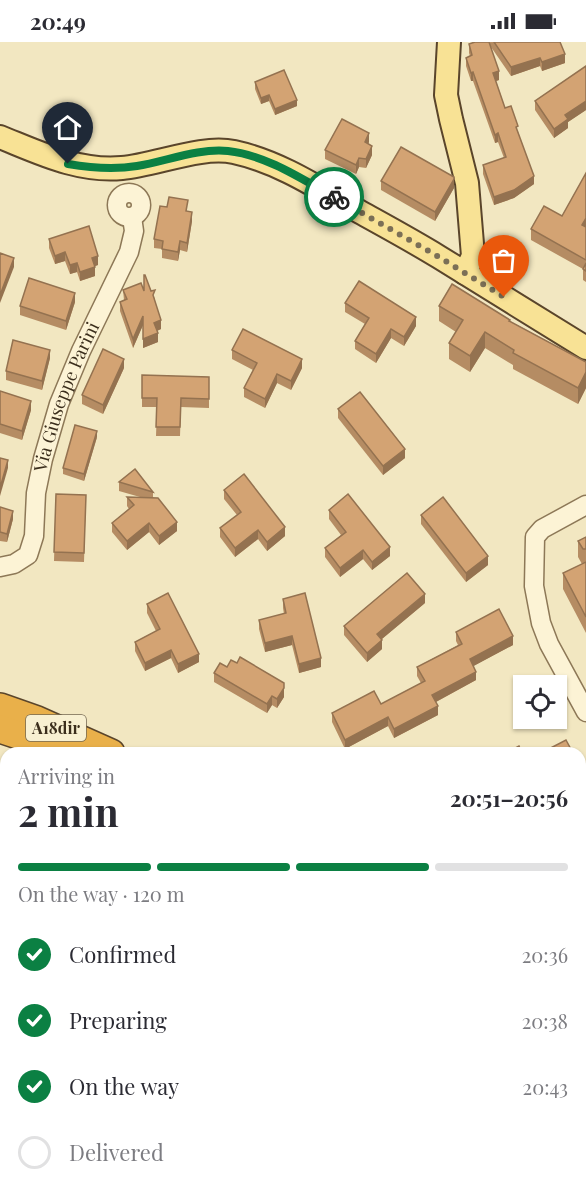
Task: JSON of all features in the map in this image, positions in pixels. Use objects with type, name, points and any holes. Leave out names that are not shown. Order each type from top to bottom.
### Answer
[{"type":"highway","name":"A18dir","points":[[0,707],[37,720],[98,747]]},
{"type":"highway","name":"A18dir","points":[[0,729],[49,747]]},
{"type":"main road","points":[[449,42],[446,95],[467,183],[473,256],[465,273]]},
{"type":"main road","points":[[0,137],[68,164],[89,168],[138,166],[214,151],[230,151],[254,157],[303,180],[434,254],[586,348]]},
{"type":"street","name":"Via Giuseppe Parini","points":[[0,567],[14,564],[28,555],[34,536],[36,493],[59,404],[81,351],[129,252],[135,231],[132,217]]},
{"type":"street","points":[[586,505],[542,529],[535,537],[534,586],[545,634],[586,712]]},
{"type":"building","points":[[489,42],[499,71],[493,73],[505,108],[511,106],[518,126],[516,127],[534,176],[514,190],[494,197],[483,165],[506,157],[498,133],[495,135],[466,58],[472,55],[469,44]]},
{"type":"building","points":[[494,42],[560,42],[565,54],[542,62],[540,58],[511,67]]},
{"type":"building","points":[[586,66],[586,101],[565,115],[568,119],[554,129],[535,101]]},
{"type":"building","points":[[284,70],[297,100],[275,109],[269,95],[261,98],[255,82]]},
{"type":"building","points":[[342,119],[369,133],[365,142],[372,146],[366,159],[359,158],[356,165],[325,150]]},
{"type":"building","points":[[401,147],[454,177],[435,212],[381,181]]},
{"type":"building","points":[[586,173],[586,218],[582,225],[586,227],[586,260],[531,229],[544,206],[562,216]]},
{"type":"building","points":[[169,197],[188,200],[186,211],[192,212],[187,243],[180,241],[178,252],[162,249],[163,241],[154,239],[160,206],[167,207]]},
{"type":"building","points":[[89,226],[98,256],[92,258],[95,267],[80,272],[77,263],[70,265],[65,252],[55,256],[49,239]]},
{"type":"building","points":[[0,253],[14,258],[0,295]]},
{"type":"building","points":[[144,275],[151,291],[155,290],[153,295],[161,320],[154,323],[158,333],[143,339],[143,316],[133,339],[120,302],[127,299],[123,290],[141,283],[144,291]]},
{"type":"building","points":[[29,278],[75,293],[66,321],[20,306]]},
{"type":"building","points":[[359,281],[416,317],[404,337],[391,329],[376,354],[355,341],[369,318],[345,303]]},
{"type":"building","points":[[452,284],[509,321],[586,362],[586,372],[578,388],[513,353],[514,350],[485,332],[470,356],[449,343],[463,320],[439,306]]},
{"type":"building","points":[[243,329],[302,359],[291,381],[277,374],[265,399],[244,388],[257,363],[232,350]]},
{"type":"building","points":[[13,340],[50,350],[42,381],[6,371]]},
{"type":"building","points":[[103,349],[124,359],[103,405],[82,395]]},
{"type":"building","points":[[142,375],[209,377],[209,399],[181,398],[180,427],[156,427],[157,398],[142,398]]},
{"type":"building","points":[[0,391],[31,401],[22,431],[0,424]]},
{"type":"building","points":[[360,392],[405,449],[383,466],[338,409]]},
{"type":"building","points":[[75,425],[97,431],[84,474],[63,468]]},
{"type":"building","points":[[0,458],[8,460],[0,488]]},
{"type":"building","points":[[135,469],[153,492],[119,482]]},
{"type":"building","points":[[244,474],[285,527],[267,542],[258,530],[235,548],[220,528],[241,512],[224,490]]},
{"type":"building","points":[[56,494],[86,495],[84,553],[54,552]]},
{"type":"building","points":[[348,494],[390,547],[372,562],[363,550],[340,568],[325,548],[346,532],[329,510]]},
{"type":"building","points":[[127,497],[158,498],[177,522],[159,536],[149,523],[127,541],[112,523],[134,505]]},
{"type":"building","points":[[443,497],[488,556],[466,573],[421,515]]},
{"type":"building","points":[[0,507],[13,511],[7,534],[0,532]]},
{"type":"building","points":[[586,537],[586,549],[583,549],[578,541]]},
{"type":"building","points":[[586,562],[586,617],[563,573]]},
{"type":"building","points":[[407,573],[425,594],[377,634],[382,640],[367,653],[344,626]]},
{"type":"building","points":[[168,593],[199,654],[178,664],[171,650],[145,663],[135,642],[160,629],[147,604]]},
{"type":"building","points":[[305,593],[321,658],[299,664],[292,636],[265,643],[259,620],[286,613],[283,599]]},
{"type":"building","points":[[499,609],[513,636],[470,659],[476,672],[432,695],[438,706],[394,729],[388,717],[345,740],[332,713],[374,691],[381,704],[425,681],[417,667],[462,644],[456,632]]},
{"type":"building","points":[[240,657],[284,683],[284,688],[277,699],[272,696],[267,704],[214,673],[220,663],[227,667],[231,660],[237,663]]},
{"type":"building","points":[[566,740],[570,747],[553,747]]},
{"type":"way so far","points":[[334,197],[504,297]]},
{"type":"route","points":[[68,164],[89,168],[120,168],[198,153],[230,151],[276,166],[334,197]]}]
